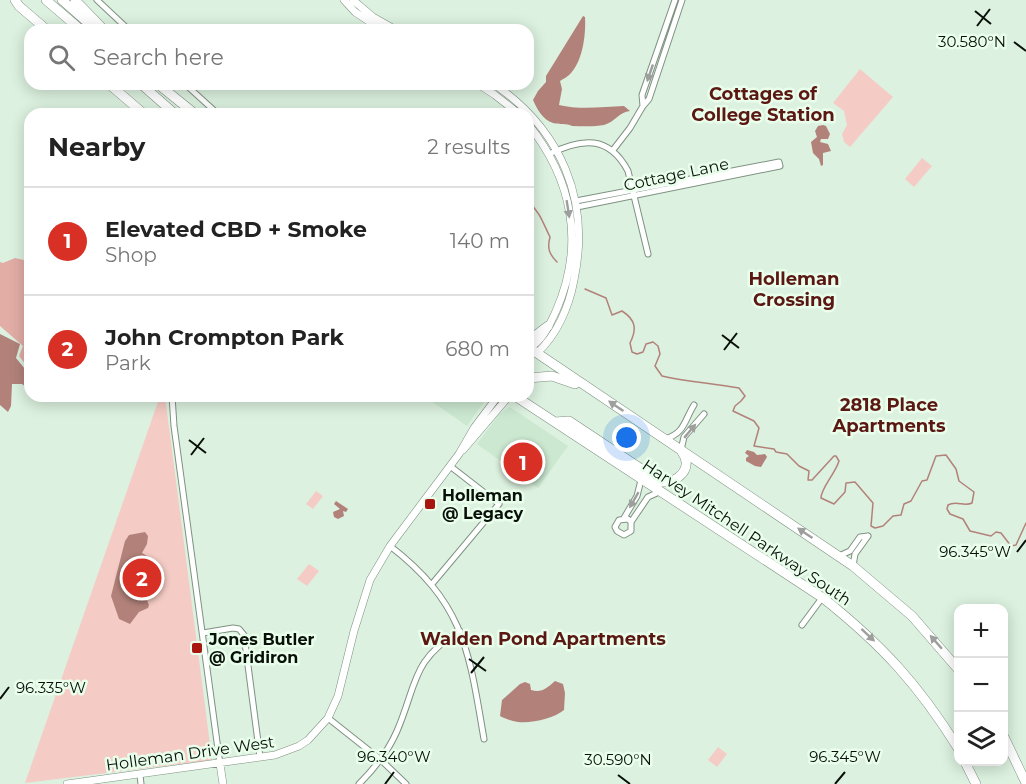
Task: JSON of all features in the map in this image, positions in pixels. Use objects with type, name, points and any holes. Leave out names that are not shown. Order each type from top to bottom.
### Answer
[{"type":"highway","points":[[15,0],[40,24]]},
{"type":"highway","points":[[46,0],[74,24]]},
{"type":"highway","points":[[62,0],[89,24]]},
{"type":"highway","points":[[75,0],[98,24]]},
{"type":"highway","points":[[117,90],[137,108]]},
{"type":"highway","points":[[148,90],[168,108]]},
{"type":"highway","points":[[165,90],[188,108]]},
{"type":"highway","points":[[534,336],[548,326]]},
{"type":"highway","name":"Harvey Mitchell Parkway South","points":[[534,351],[853,566],[912,616],[954,664]]},
{"type":"highway","points":[[534,378],[552,376],[597,393]]},
{"type":"highway","name":"Harvey Mitchell Parkway South","points":[[524,402],[823,598],[860,628],[902,669],[954,742]]},
{"type":"highway","points":[[555,422],[569,421],[661,482],[676,480],[684,471],[686,456],[681,450]]},
{"type":"highway","points":[[1008,745],[1026,783]]},
{"type":"highway","points":[[967,766],[976,784]]},
{"type":"street","points":[[97,0],[123,24]]},
{"type":"street","points":[[344,0],[355,12],[373,24]]},
{"type":"street","points":[[353,0],[386,24]]},
{"type":"street","points":[[643,106],[642,95],[675,0]]},
{"type":"street","points":[[613,150],[649,99],[682,0]]},
{"type":"street","points":[[192,90],[211,108]]},
{"type":"street","points":[[487,90],[511,108]]},
{"type":"street","points":[[501,90],[523,108]]},
{"type":"street","points":[[534,119],[547,134],[553,152],[566,195],[572,242],[572,260],[561,299],[548,326],[534,346]]},
{"type":"street","points":[[534,131],[567,171],[577,204],[580,228],[572,293],[555,330],[534,347]]},
{"type":"street","points":[[553,152],[582,143],[594,142],[613,150],[628,171],[648,254]]},
{"type":"street","name":"Cottage Lane","points":[[577,204],[780,164]]},
{"type":"street","points":[[172,402],[223,784]]},
{"type":"street","name":"Holleman Drive West","points":[[67,784],[220,764],[283,753],[299,746],[316,733],[328,718],[338,696],[368,587],[379,563],[459,454],[474,428],[494,402]]},
{"type":"street","name":"Holleman Drive West","points":[[459,454],[503,402]]},
{"type":"street","points":[[665,439],[677,436],[694,405]]},
{"type":"street","points":[[681,450],[684,437],[704,414]]},
{"type":"street","points":[[432,584],[499,504],[450,466]]},
{"type":"street","points":[[641,480],[637,496],[624,518],[618,521],[615,527],[620,534],[628,534],[631,531],[631,522],[648,497],[659,492]]},
{"type":"street","points":[[624,518],[631,522]]},
{"type":"street","points":[[839,556],[850,551],[861,537],[868,536],[855,554],[853,566]]},
{"type":"street","points":[[390,546],[406,558],[445,600],[460,632],[473,676],[484,739]]},
{"type":"street","points":[[802,625],[823,598]]},
{"type":"street","points":[[203,633],[233,628],[239,629],[243,635],[260,757]]},
{"type":"street","points":[[359,784],[381,760],[397,731],[418,670],[435,649],[460,632]]},
{"type":"street","points":[[328,718],[381,760],[406,784]]},
{"type":"street","points":[[140,775],[141,784]]},
{"type":"shaded area","points":[[583,16],[585,17],[585,31],[581,54],[575,68],[560,81],[562,89],[559,105],[583,108],[624,106],[630,111],[600,126],[572,126],[549,122],[543,117],[533,100],[546,82],[546,76]]},
{"type":"shaded area","points":[[860,69],[893,97],[850,147],[844,142],[842,134],[847,125],[844,111],[833,103]]},
{"type":"shaded area","points":[[823,125],[830,134],[828,139],[821,139],[820,142],[828,144],[831,151],[823,153],[823,165],[821,166],[819,159],[813,153],[811,142],[817,137],[815,131],[818,126]]},
{"type":"shaded area","points":[[922,158],[932,166],[914,187],[905,179]]},
{"type":"shaded area","points":[[15,258],[24,260],[24,362],[19,356],[23,346],[0,326],[0,262]]},
{"type":"shaded area","points":[[0,334],[20,344],[16,358],[24,368],[24,386],[12,384],[11,406],[8,412],[0,405]]},
{"type":"shaded area","points":[[158,402],[166,402],[212,760],[25,783]]},
{"type":"shaded area","points":[[433,402],[484,402],[467,426]]},
{"type":"shaded area","points":[[510,407],[568,446],[538,488],[477,444],[500,413]]},
{"type":"shaded area","points":[[747,450],[757,455],[765,454],[767,457],[761,467],[746,461],[749,456],[745,453]]},
{"type":"shaded area","points":[[316,491],[323,496],[313,509],[306,504]]},
{"type":"shaded area","points":[[336,501],[348,509],[346,512],[343,511],[344,516],[338,519],[334,517],[333,512],[340,509],[334,504]]},
{"type":"shaded area","points":[[145,532],[148,536],[147,544],[142,553],[147,556],[150,568],[146,593],[149,605],[148,608],[139,612],[130,624],[119,619],[111,596],[125,541],[129,535]]},
{"type":"shaded area","points":[[309,564],[319,571],[307,586],[297,579]]},
{"type":"shaded area","points":[[555,681],[563,684],[564,710],[532,722],[513,721],[500,716],[502,700],[520,684],[525,682],[530,684],[531,690],[538,691],[547,688]]},
{"type":"shaded area","points":[[718,747],[727,754],[717,767],[708,760]]},
{"type":"waterway","points":[[534,208],[550,237],[549,251],[557,262]]},
{"type":"waterway","points":[[585,289],[606,298],[612,315],[622,311],[633,321],[634,333],[630,343],[632,352],[637,354],[643,352],[646,344],[653,342],[658,346],[660,354],[655,366],[662,376],[739,388],[745,396],[733,411],[754,421],[759,428],[754,446],[787,454],[799,466],[809,471],[808,480],[812,480],[836,456],[839,461],[821,498],[834,504],[845,492],[846,483],[855,482],[873,503],[871,526],[875,528],[883,526],[893,516],[901,515],[904,504],[911,501],[922,481],[927,480],[936,456],[946,455],[956,469],[959,481],[974,492],[972,503],[948,505],[947,509],[950,514],[963,519],[970,531],[991,536],[996,532],[1001,533],[1011,546],[1016,545],[1026,523]]},
{"type":"place","name":"Elevated CBD + Smoke","points":[[523,462]]},
{"type":"place","name":"Holleman @ Legacy","points":[[430,504]]},
{"type":"place","name":"John Crompton Park","points":[[142,578]]},
{"type":"place","name":"Jones Butler @ Gridiron","points":[[197,648]]},
{"type":"district","name":"Cottages of College Station","points":[[763,104]]},
{"type":"district","name":"Holleman Crossing","points":[[794,289]]},
{"type":"district","name":"2818 Place Apartments","points":[[889,415]]},
{"type":"district","name":"Walden Pond Apartments","points":[[543,639]]}]
